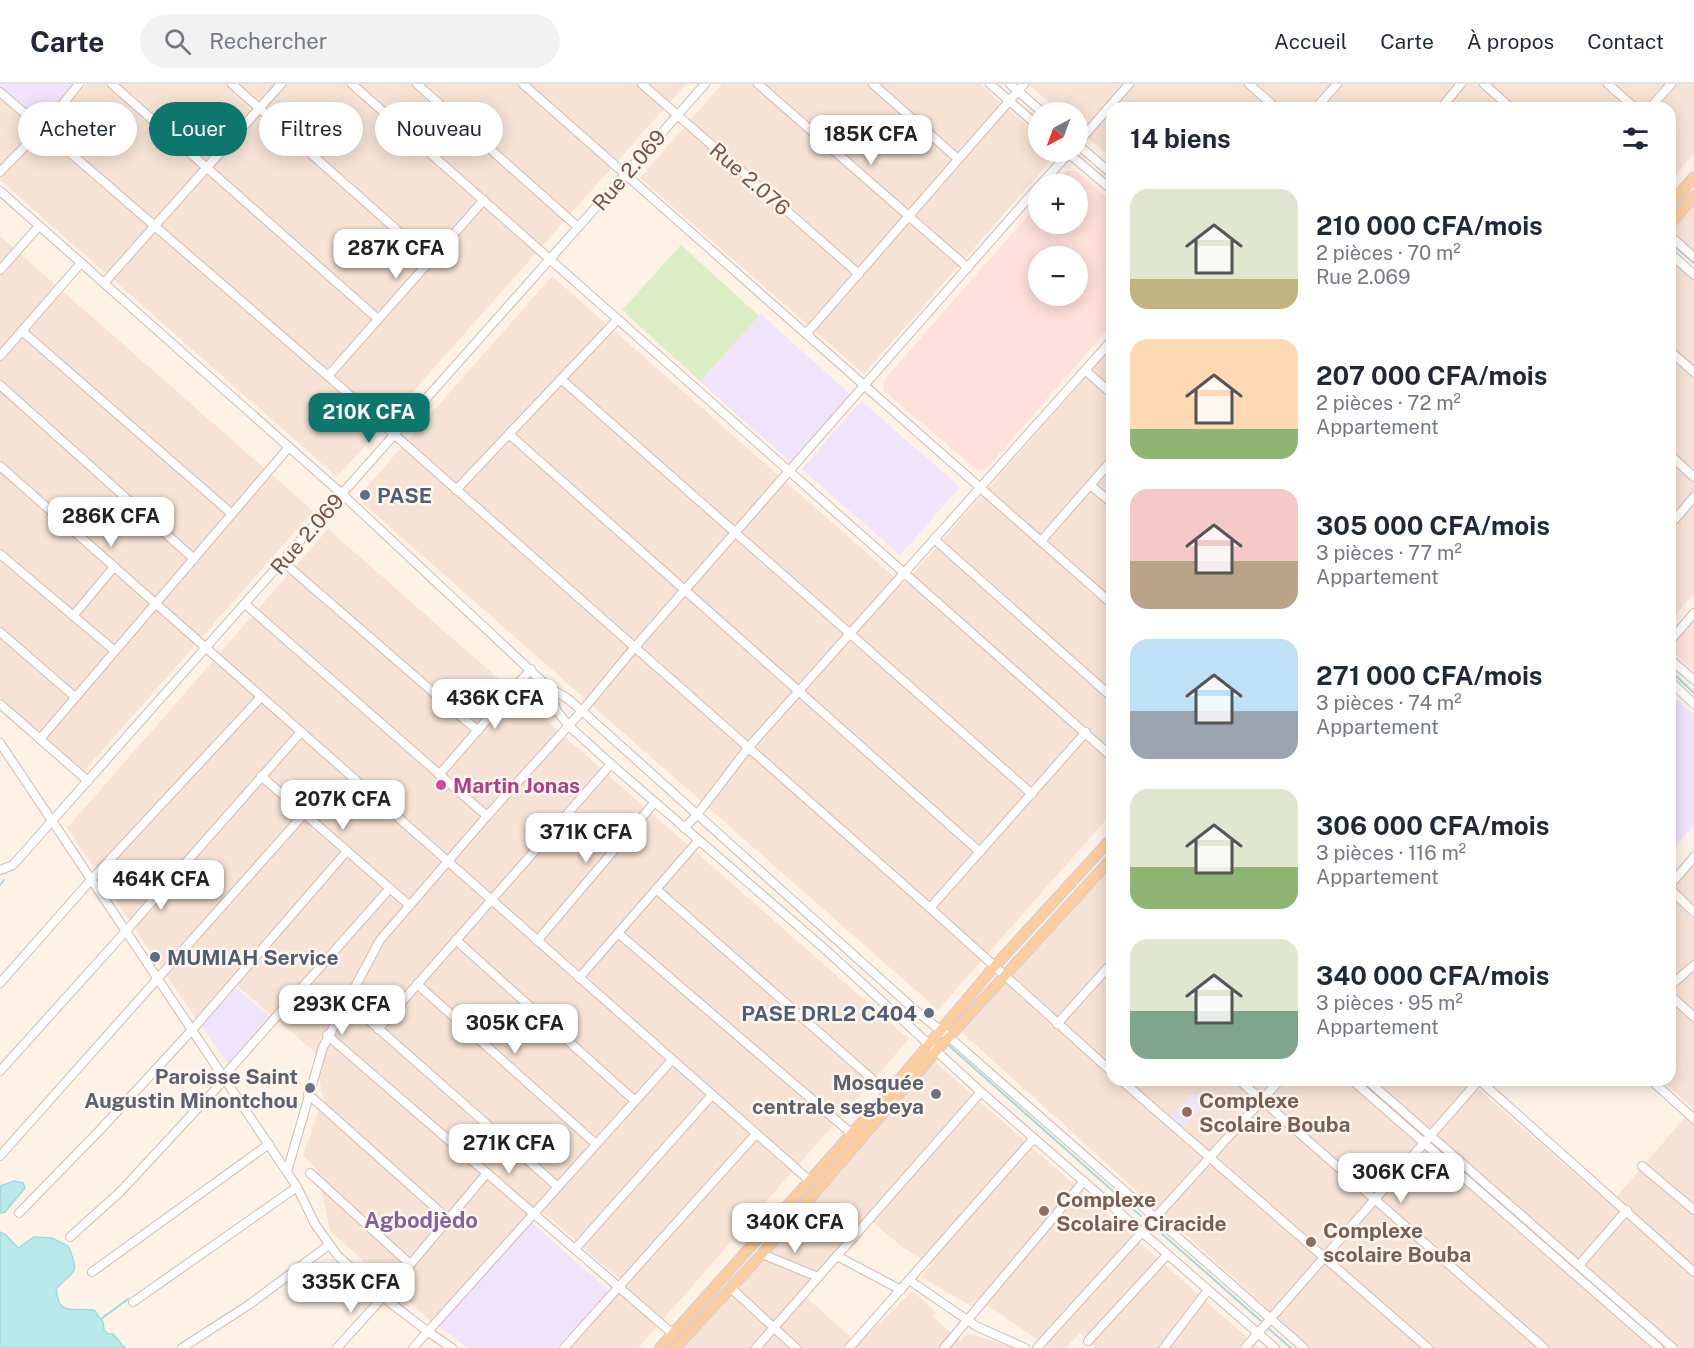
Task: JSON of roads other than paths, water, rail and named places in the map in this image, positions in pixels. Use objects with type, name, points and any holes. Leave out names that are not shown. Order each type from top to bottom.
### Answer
[{"type":"main road","points":[[1676,198],[1694,177]]},
{"type":"main road","points":[[1676,217],[1694,196]]},
{"type":"main road","points":[[660,1348],[888,1093],[994,968],[1106,845]]},
{"type":"main road","points":[[675,1348],[762,1254],[937,1050],[1106,865]]},
{"type":"street","points":[[64,102],[79,84]]},
{"type":"street","points":[[112,84],[378,319]]},
{"type":"street","points":[[104,283],[259,108],[232,84]]},
{"type":"street","points":[[264,102],[281,84]]},
{"type":"street","points":[[352,84],[1106,751]]},
{"type":"street","points":[[417,84],[578,227]]},
{"type":"street","points":[[523,84],[1106,598]]},
{"type":"street","name":"Rue 2.076","points":[[642,84],[859,273]]},
{"type":"street","name":"Rue 2.069","points":[[0,870],[13,865],[705,84]]},
{"type":"street","points":[[758,84],[968,268]]},
{"type":"street","points":[[873,84],[958,159]]},
{"type":"street","points":[[990,84],[1028,117]]},
{"type":"street","points":[[1010,84],[1031,102]]},
{"type":"street","points":[[806,334],[1024,84]]},
{"type":"street","points":[[1113,102],[1129,84]]},
{"type":"street","points":[[1249,84],[1269,102]]},
{"type":"street","points":[[1321,102],[1337,84]]},
{"type":"street","points":[[1446,102],[1461,84]]},
{"type":"street","points":[[1484,84],[1504,102]]},
{"type":"street","points":[[1608,84],[1628,102]]},
{"type":"street","points":[[1655,102],[1671,84]]},
{"type":"street","points":[[0,92],[18,108]]},
{"type":"street","points":[[1088,131],[1106,111]]},
{"type":"street","points":[[1088,153],[1106,169]]},
{"type":"street","points":[[0,172],[18,154]]},
{"type":"street","points":[[74,156],[328,376],[930,908],[1106,1067]]},
{"type":"street","points":[[313,156],[431,260]]},
{"type":"street","points":[[1049,174],[1059,162]]},
{"type":"street","points":[[1080,162],[1106,185]]},
{"type":"street","points":[[0,191],[342,494],[547,686],[582,711],[696,816],[1304,1348]]},
{"type":"street","points":[[287,1172],[327,1035],[380,940],[409,904],[569,726],[634,648],[1028,199]]},
{"type":"street","points":[[328,376],[484,200]]},
{"type":"street","points":[[0,270],[39,226]]},
{"type":"street","points":[[1676,241],[1694,257]]},
{"type":"street","points":[[1676,259],[1694,275]]},
{"type":"street","points":[[0,356],[81,263]]},
{"type":"street","points":[[456,490],[618,319]]},
{"type":"street","points":[[22,331],[232,514]]},
{"type":"street","points":[[684,828],[696,816],[748,748],[1106,347]]},
{"type":"street","points":[[1676,356],[1694,372]]},
{"type":"street","points":[[1085,370],[1106,389]]},
{"type":"street","points":[[561,379],[1032,794]]},
{"type":"street","points":[[0,385],[194,558]]},
{"type":"street","points":[[509,434],[980,852]]},
{"type":"street","points":[[40,739],[289,447]]},
{"type":"street","points":[[1676,460],[1694,477]]},
{"type":"street","points":[[0,466],[810,1181]]},
{"type":"street","points":[[1041,541],[1106,467]]},
{"type":"street","points":[[1090,485],[1106,498]]},
{"type":"street","points":[[1676,518],[1694,497]]},
{"type":"street","points":[[934,539],[1106,692]]},
{"type":"street","points":[[0,554],[115,651]]},
{"type":"street","points":[[282,561],[478,731]]},
{"type":"street","points":[[73,616],[114,567]]},
{"type":"street","points":[[245,604],[486,816]]},
{"type":"street","points":[[1676,634],[1694,614]]},
{"type":"street","points":[[0,632],[75,698]]},
{"type":"street","points":[[1676,664],[1694,681]]},
{"type":"street","points":[[439,775],[531,669]]},
{"type":"street","points":[[547,686],[557,711],[569,726],[654,803],[827,951],[981,1092],[1275,1348]]},
{"type":"street","points":[[1676,687],[1694,704]]},
{"type":"street","points":[[0,983],[91,879],[261,698]]},
{"type":"street","points":[[0,704],[88,781]]},
{"type":"street","points":[[0,1071],[300,732]]},
{"type":"street","points":[[930,908],[1086,732]]},
{"type":"street","points":[[0,743],[3,754],[52,821],[297,1187],[315,1224],[329,1245],[383,1297],[452,1348]]},
{"type":"street","points":[[378,1029],[611,764]]},
{"type":"street","points":[[261,776],[409,904]]},
{"type":"street","points":[[537,941],[654,803]]},
{"type":"street","points":[[0,1156],[304,813]]},
{"type":"street","points":[[579,978],[698,841]]},
{"type":"street","points":[[19,1213],[100,1130],[192,1030],[347,851]]},
{"type":"street","points":[[1676,878],[1694,857]]},
{"type":"street","points":[[70,1237],[120,1192],[224,1078],[390,888]]},
{"type":"street","points":[[656,889],[888,1093]]},
{"type":"street","points":[[1676,895],[1694,912]]},
{"type":"street","points":[[618,933],[851,1133]]},
{"type":"street","points":[[456,940],[635,1101]]},
{"type":"street","points":[[1676,981],[1694,965]]},
{"type":"street","points":[[1057,1024],[1106,970]]},
{"type":"street","points":[[417,984],[596,1144]]},
{"type":"street","points":[[1676,1000],[1694,1017]]},
{"type":"street","points":[[347,1001],[557,1186]]},
{"type":"street","points":[[327,1035],[673,1334]]},
{"type":"street","points":[[413,1348],[672,1060]]},
{"type":"street","points":[[1128,1086],[1428,1348]]},
{"type":"street","points":[[1246,1086],[1544,1348]]},
{"type":"street","points":[[1037,1348],[1275,1086]]},
{"type":"street","points":[[1359,1086],[1659,1348]]},
{"type":"street","points":[[1374,1086],[1673,1348]]},
{"type":"street","points":[[1245,1348],[1474,1086]]},
{"type":"street","points":[[1486,1086],[1694,1272]]},
{"type":"street","points":[[1658,1086],[1694,1119]]},
{"type":"street","points":[[756,1348],[981,1092]]},
{"type":"street","points":[[308,1094],[448,1219]]},
{"type":"street","points":[[575,1249],[712,1095]]},
{"type":"street","points":[[564,1348],[756,1134]]},
{"type":"street","points":[[849,1348],[1034,1138]]},
{"type":"street","points":[[92,1272],[268,1144]]},
{"type":"street","points":[[1642,1166],[1694,1210]]},
{"type":"street","points":[[310,1173],[410,1264]]},
{"type":"street","points":[[337,1348],[488,1173]]},
{"type":"street","points":[[944,1348],[969,1321],[1083,1181]]},
{"type":"street","points":[[133,1302],[297,1187]]},
{"type":"street","points":[[1579,1265],[1627,1210]]},
{"type":"street","points":[[182,1348],[250,1304],[329,1245]]},
{"type":"street","points":[[762,1254],[819,1277]]},
{"type":"street","points":[[1088,1341],[1167,1254]]},
{"type":"street","points":[[837,1257],[901,1290]]},
{"type":"street","points":[[909,1281],[976,1326],[1025,1348]]},
{"type":"street","points":[[731,1288],[796,1348]]},
{"type":"street","points":[[1164,1348],[1208,1290]]},
{"type":"water","points":[[14,1181],[23,1183],[25,1188],[5,1212],[1,1213],[0,1186]]},
{"type":"water","points":[[0,1232],[18,1248],[34,1237],[52,1238],[68,1246],[74,1268],[73,1272],[56,1289],[60,1304],[68,1309],[94,1310],[103,1322],[104,1330],[108,1334],[113,1334],[125,1348],[0,1348]]},
{"type":"waterway","points":[[1676,247],[1694,263]]},
{"type":"waterway","points":[[1676,676],[1694,693]]},
{"type":"waterway","points":[[0,885],[4,880]]},
{"type":"waterway","points":[[947,1044],[1141,1216]]},
{"type":"waterway","points":[[1368,1086],[1423,1135]]},
{"type":"waterway","points":[[1432,1144],[1567,1263]]},
{"type":"waterway","points":[[1153,1226],[1261,1321]]},
{"type":"waterway","points":[[101,1319],[128,1299]]},
{"type":"waterway","points":[[1268,1328],[1291,1348]]},
{"type":"place","name":"PASE","points":[[365,495]]},
{"type":"place","name":"Martin Jonas","points":[[441,785]]},
{"type":"place","name":"MUMIAH Service","points":[[155,957]]},
{"type":"place","name":"PASE DRL2 C404","points":[[929,1013]]},
{"type":"place","name":"Paroisse Saint Augustin Minontchou","points":[[310,1088]]},
{"type":"place","name":"Mosquée centrale segbeya","points":[[936,1094]]},
{"type":"place","name":"Complexe Scolaire Bouba","points":[[1187,1112]]},
{"type":"place","name":"Complexe Scolaire Ciracide","points":[[1044,1211]]},
{"type":"place","name":"Complexe scolaire Bouba","points":[[1311,1242]]},
{"type":"district","name":"Agbodjèdo","points":[[421,1220]]}]
